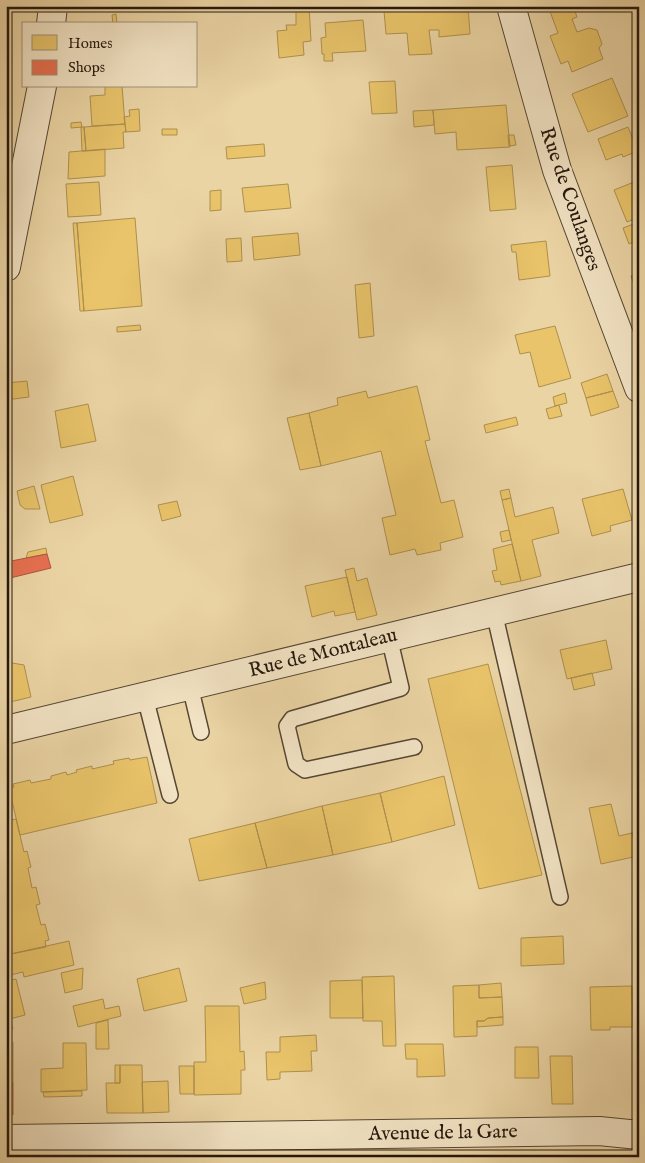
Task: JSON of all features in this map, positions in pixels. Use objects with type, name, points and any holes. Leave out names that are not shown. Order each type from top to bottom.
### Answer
[{"type":"street","points":[[51,22],[53,6]]},
{"type":"street","name":"Rue de Coulanges","points":[[511,6],[557,170],[639,388]]},
{"type":"street","points":[[6,267],[42,88]]},
{"type":"street","name":"Rue de Montaleau","points":[[6,730],[639,577]]},
{"type":"street","name":"Avenue de la Gare","points":[[6,1139],[599,1131],[639,1135]]},
{"type":"lane","points":[[494,612],[560,897]]},
{"type":"lane","points":[[389,638],[401,688],[292,718],[287,726],[296,764],[305,770],[414,747]]},
{"type":"lane","points":[[190,686],[201,732]]},
{"type":"lane","points":[[145,697],[170,795]]},
{"type":"building: Homes","points":[[296,6],[309,6],[311,41],[303,42],[304,55],[279,58],[277,31],[287,30],[286,25],[296,25]]},
{"type":"building: Homes","points":[[414,6],[468,6],[470,34],[439,37],[439,30],[429,30],[432,54],[409,55],[407,33],[386,34],[384,11],[415,9]]},
{"type":"building: Homes","points":[[548,6],[573,6],[577,17],[572,19],[577,32],[589,28],[597,30],[602,44],[599,48],[603,59],[572,72],[568,61],[561,64],[550,36],[558,33]]},
{"type":"building: Homes","points":[[116,14],[117,22],[113,22],[112,15]]},
{"type":"building: Homes","points":[[363,20],[366,51],[332,53],[333,61],[324,61],[321,38],[326,37],[325,23]]},
{"type":"building: Homes","points":[[612,78],[628,116],[588,132],[572,94]]},
{"type":"building: Homes","points":[[395,81],[397,113],[372,114],[369,82]]},
{"type":"building: Homes","points":[[105,88],[122,88],[125,124],[92,126],[90,96],[105,95]]},
{"type":"building: Homes","points":[[506,105],[510,147],[457,150],[456,132],[435,134],[433,110]]},
{"type":"building: Homes","points":[[139,109],[140,131],[126,132],[124,117],[130,116],[129,110]]},
{"type":"building: Homes","points":[[433,110],[434,125],[414,127],[413,111]]},
{"type":"building: Homes","points":[[81,122],[82,127],[71,128],[71,123]]},
{"type":"building: Homes","points":[[125,124],[126,132],[123,132],[124,148],[86,151],[84,127]]},
{"type":"building: Homes","points":[[81,127],[84,127],[86,151],[82,151]]},
{"type":"building: Homes","points":[[628,127],[638,151],[623,157],[622,154],[606,160],[598,139]]},
{"type":"building: Homes","points":[[162,129],[177,129],[177,135],[162,135]]},
{"type":"building: Homes","points":[[508,135],[514,135],[516,145],[509,146]]},
{"type":"building: Homes","points":[[264,144],[265,156],[227,159],[226,147]]},
{"type":"building: Homes","points":[[105,149],[105,176],[68,179],[69,152]]},
{"type":"building: Homes","points":[[512,165],[516,209],[490,211],[486,167]]},
{"type":"building: Homes","points":[[639,180],[639,217],[627,222],[614,190]]},
{"type":"building: Homes","points":[[99,182],[101,215],[68,217],[66,184]]},
{"type":"building: Homes","points":[[288,184],[291,208],[245,212],[242,188]]},
{"type":"building: Homes","points":[[221,190],[221,210],[210,211],[210,191]]},
{"type":"building: Homes","points":[[135,218],[142,306],[84,311],[77,223]]},
{"type":"building: Homes","points":[[639,222],[639,249],[636,250],[633,242],[629,244],[623,228]]},
{"type":"building: Homes","points":[[73,223],[77,223],[84,311],[80,311]]},
{"type":"building: Homes","points":[[298,233],[300,255],[254,260],[252,237]]},
{"type":"building: Homes","points":[[241,238],[242,261],[227,262],[226,239]]},
{"type":"building: Homes","points":[[546,241],[550,276],[519,280],[516,252],[512,252],[511,245]]},
{"type":"building: Homes","points":[[639,258],[639,298],[631,276],[638,273],[633,261]]},
{"type":"building: Homes","points":[[370,283],[374,336],[359,338],[355,285]]},
{"type":"building: Homes","points":[[140,325],[141,330],[117,332],[117,327]]},
{"type":"building: Homes","points":[[555,326],[571,378],[539,387],[530,352],[520,354],[515,335]]},
{"type":"building: Homes","points":[[639,327],[639,344],[637,345],[631,329]]},
{"type":"building: Homes","points":[[607,374],[613,391],[586,398],[581,383]]},
{"type":"building: Homes","points":[[27,381],[29,397],[6,400],[6,383]]},
{"type":"building: Homes","points":[[417,386],[430,440],[425,441],[441,503],[454,500],[463,537],[440,543],[441,550],[417,555],[415,549],[390,555],[382,518],[396,515],[381,451],[321,466],[309,413],[338,405],[337,398],[366,391],[368,398]]},
{"type":"building: Homes","points":[[613,391],[619,407],[591,416],[586,398]]},
{"type":"building: Homes","points":[[565,393],[567,403],[555,406],[553,397]]},
{"type":"building: Homes","points":[[88,404],[96,441],[61,448],[55,411]]},
{"type":"building: Homes","points":[[559,405],[562,416],[549,419],[546,409]]},
{"type":"building: Homes","points":[[309,413],[321,466],[300,470],[287,418]]},
{"type":"building: Homes","points":[[516,417],[518,425],[486,433],[484,425]]},
{"type":"building: Homes","points":[[73,476],[83,515],[50,523],[41,485]]},
{"type":"building: Homes","points":[[34,486],[40,509],[25,509],[20,505],[17,491]]},
{"type":"building: Homes","points":[[509,489],[511,498],[502,500],[500,491]]},
{"type":"building: Homes","points":[[623,489],[632,520],[610,526],[611,531],[592,536],[582,499]]},
{"type":"building: Homes","points":[[511,498],[515,517],[553,507],[559,533],[532,540],[541,576],[521,581],[502,500]]},
{"type":"building: Homes","points":[[177,501],[181,516],[162,521],[158,505]]},
{"type":"building: Homes","points":[[509,530],[511,540],[502,542],[500,532]]},
{"type":"building: Homes","points":[[512,544],[521,581],[501,585],[500,581],[495,582],[492,571],[497,570],[493,549]]},
{"type":"building: Homes","points":[[46,548],[47,554],[26,558],[28,552]]},
{"type":"building: Homes","points":[[354,568],[357,581],[367,578],[377,615],[357,620],[345,570]]},
{"type":"building: Homes","points":[[347,577],[355,612],[335,616],[334,611],[312,617],[305,586]]},
{"type":"building: Homes","points":[[639,601],[639,617],[635,602]]},
{"type":"building: Homes","points":[[606,640],[612,669],[567,679],[560,650]]},
{"type":"building: Homes","points":[[6,662],[24,665],[31,697],[6,703]]},
{"type":"building: Homes","points":[[488,664],[542,875],[479,889],[428,679]]},
{"type":"building: Homes","points":[[592,673],[595,685],[574,690],[571,678]]},
{"type":"building: Homes","points":[[147,757],[157,803],[20,835],[9,788],[14,787],[13,784],[30,780],[31,783],[51,779],[51,776],[66,772],[67,775],[77,772],[76,770],[92,766],[92,769],[114,764],[113,761]]},
{"type":"building: Homes","points":[[444,776],[455,825],[392,842],[380,793]]},
{"type":"building: Homes","points":[[380,793],[392,842],[333,855],[322,806]]},
{"type":"building: Homes","points":[[611,804],[619,836],[632,833],[636,847],[639,846],[639,858],[638,856],[601,864],[589,808]]},
{"type":"building: Homes","points":[[322,806],[333,855],[267,868],[255,823]]},
{"type":"building: Homes","points":[[16,819],[24,852],[27,851],[31,867],[28,868],[32,888],[36,887],[40,904],[36,905],[41,925],[45,924],[49,940],[45,941],[46,947],[6,955],[6,821]]},
{"type":"building: Homes","points":[[255,823],[267,868],[199,881],[189,839]]},
{"type":"building: Homes","points":[[639,831],[639,846],[636,847],[632,833]]},
{"type":"building: Homes","points":[[563,936],[564,964],[521,966],[521,938]]},
{"type":"building: Homes","points":[[69,941],[74,965],[24,977],[23,972],[6,976],[6,955]]},
{"type":"building: Homes","points":[[83,968],[82,989],[65,993],[61,973]]},
{"type":"building: Homes","points":[[179,968],[187,1001],[144,1011],[137,979]]},
{"type":"building: Homes","points":[[394,976],[396,1046],[383,1046],[382,1021],[363,1021],[362,977]]},
{"type":"building: Homes","points":[[16,979],[25,1015],[10,1019],[13,1029],[6,1031],[6,981]]},
{"type":"building: Homes","points":[[362,980],[363,1018],[330,1018],[330,981]]},
{"type":"building: Homes","points":[[265,982],[266,999],[244,1004],[240,988]]},
{"type":"building: Homes","points":[[501,983],[502,997],[479,998],[479,985]]},
{"type":"building: Homes","points":[[479,985],[479,998],[502,997],[503,1017],[477,1021],[477,1036],[454,1037],[453,986]]},
{"type":"building: Homes","points":[[632,986],[633,1027],[610,1027],[610,1030],[591,1030],[590,987]]},
{"type":"building: Homes","points":[[103,999],[105,1009],[119,1006],[121,1016],[78,1027],[73,1006]]},
{"type":"building: Homes","points":[[205,1006],[239,1006],[240,1052],[244,1051],[245,1070],[241,1070],[241,1094],[194,1095],[194,1062],[206,1062]]},
{"type":"building: Homes","points":[[503,1017],[503,1025],[477,1027],[477,1021]]},
{"type":"building: Homes","points":[[108,1020],[109,1049],[96,1049],[96,1023]]},
{"type":"building: Homes","points":[[316,1035],[317,1051],[311,1051],[312,1071],[280,1072],[280,1079],[267,1080],[266,1052],[280,1052],[280,1037]]},
{"type":"building: Homes","points":[[13,1042],[13,1083],[6,1083],[6,1044]]},
{"type":"building: Homes","points":[[63,1043],[86,1043],[87,1090],[41,1092],[41,1069],[63,1068]]},
{"type":"building: Homes","points":[[405,1044],[443,1044],[445,1076],[417,1077],[417,1059],[406,1059]]},
{"type":"building: Homes","points":[[515,1047],[538,1047],[539,1078],[515,1078]]},
{"type":"building: Homes","points":[[550,1056],[572,1056],[573,1104],[552,1104]]},
{"type":"building: Homes","points":[[115,1065],[120,1065],[120,1083],[115,1083]]},
{"type":"building: Homes","points":[[120,1065],[142,1065],[143,1113],[107,1113],[106,1083],[120,1083]]},
{"type":"building: Homes","points":[[179,1066],[194,1066],[194,1094],[180,1094]]},
{"type":"building: Homes","points":[[168,1081],[169,1112],[143,1113],[142,1082]]},
{"type":"building: Homes","points":[[82,1091],[82,1096],[44,1097],[43,1092]]},
{"type":"building: Shops","points":[[47,554],[51,568],[6,579],[6,562]]},
{"type":"building: Shops","points":[[6,1083],[13,1083],[13,1115],[6,1115]]}]
